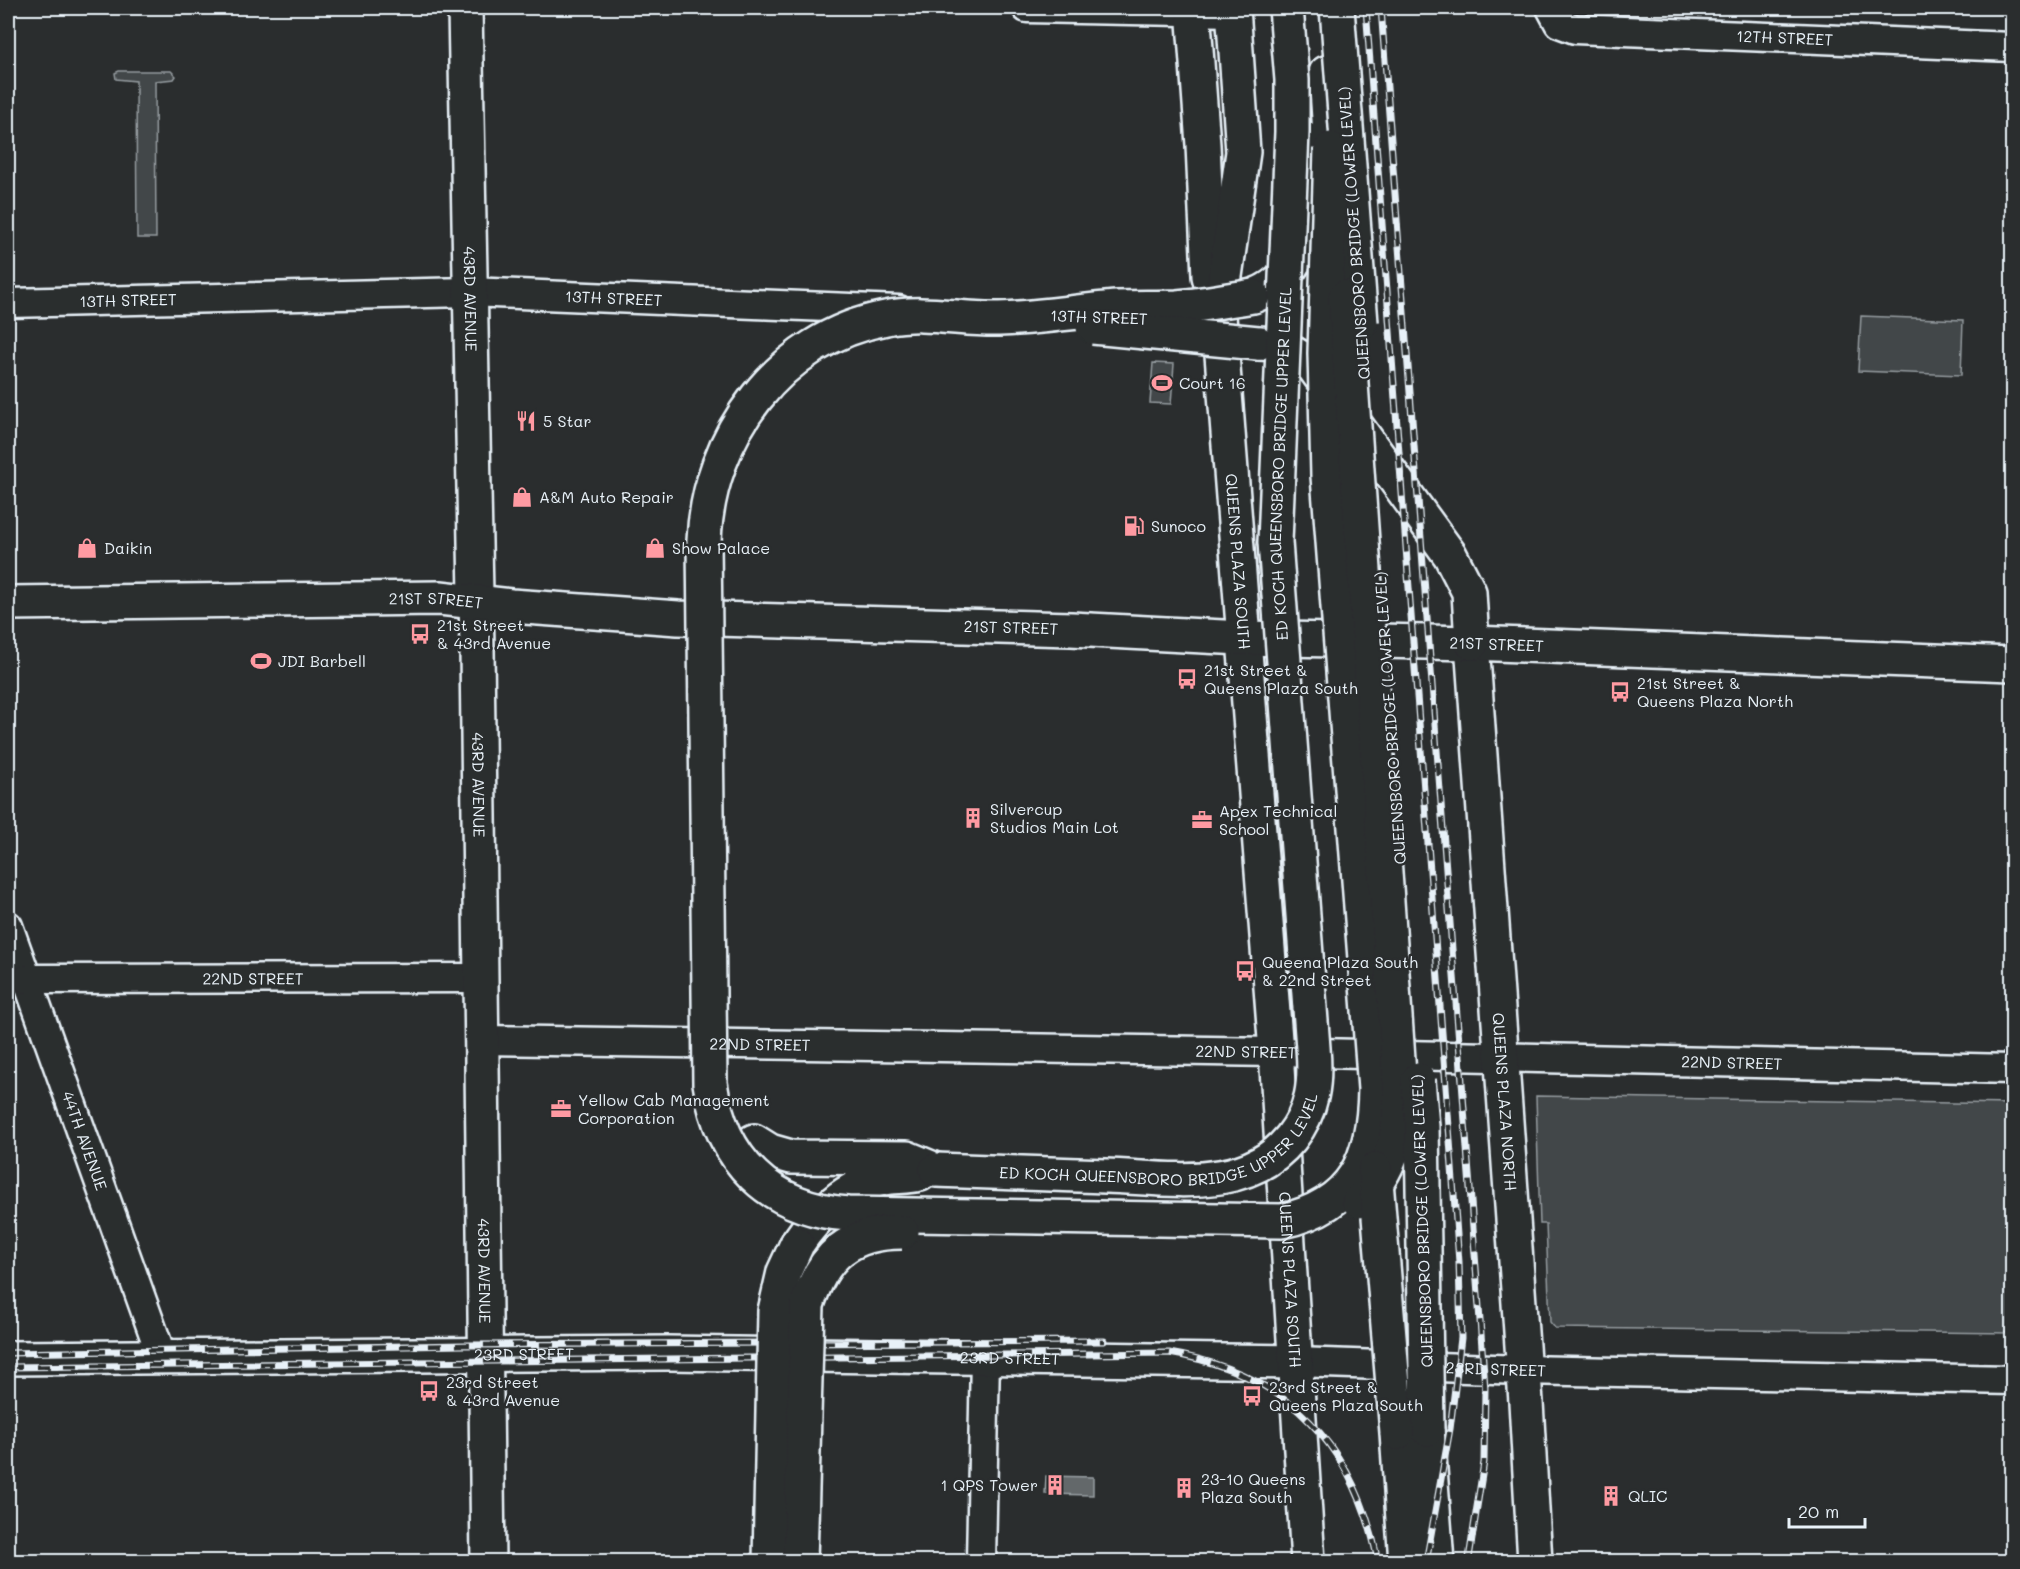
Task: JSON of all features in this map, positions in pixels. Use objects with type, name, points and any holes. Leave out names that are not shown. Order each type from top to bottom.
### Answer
[{"type":"main road","name":"43RD AVENUE","points":[[465,8],[488,1562]]},
{"type":"main road","points":[[1280,8],[1412,1431],[1437,1562]]},
{"type":"main road","name":"ED KOCH QUEENSBORO BRIDGE UPPER LEVEL","points":[[770,1562],[775,1311],[779,1288],[790,1257],[815,1221],[858,1187],[884,1178],[910,1177],[936,1170],[1189,1178],[1234,1175],[1275,1156],[1300,1127],[1312,1101],[1314,1057],[1275,542],[1292,132],[1292,80],[1286,8]]},
{"type":"main road","points":[[1294,8],[1307,222],[1297,253],[1274,284],[1253,296],[1178,306],[1120,308],[999,319],[905,315],[870,322],[843,332],[813,348],[776,378],[746,411],[722,453],[708,496],[704,541],[710,1083],[717,1119],[735,1154],[762,1184],[793,1203],[830,1213],[1267,1222],[1282,1221],[1311,1213],[1337,1198],[1356,1175],[1371,1140],[1375,1103],[1328,476],[1325,353],[1331,149]]},
{"type":"main road","points":[[800,1562],[807,1305],[822,1271],[846,1244],[857,1238],[884,1232],[1292,1234],[1324,1224],[1350,1209],[1372,1187],[1390,1159],[1399,1126],[1400,1088],[1359,530],[1343,258],[1331,149],[1321,8]]},
{"type":"main road","name":"QUEENSBORO BRIDGE (LOWER LEVEL)","points":[[1337,8],[1422,1127],[1412,1431]]},
{"type":"main road","name":"QUEENS PLAZA SOUTH","points":[[1193,9],[1203,145],[1209,276],[1219,316],[1242,638],[1276,1052],[1308,1562]]},
{"type":"main road","name":"QUEENS PLAZA SOUTH","points":[[1219,316],[1243,152],[1233,10]]},
{"type":"main road","name":"QUEENS PLAZA NORTH","points":[[999,319],[1279,344],[1313,366],[1450,555],[1468,592],[1535,1562]]},
{"type":"main road","name":"21ST STREET","points":[[8,603],[440,597],[475,602],[720,620],[1071,629],[1242,638],[1472,643],[2013,664]]},
{"type":"main road","points":[[720,620],[725,1006],[728,1088],[738,1116],[754,1141],[770,1151],[791,1157],[907,1158],[936,1170]]},
{"type":"main road","name":"23RD STREET","points":[[8,1358],[485,1354],[985,1356],[1296,1362]]},
{"type":"main road","points":[[1406,1562],[1412,1431]]},
{"type":"street","points":[[1027,8],[1233,10]]},
{"type":"street","name":"12TH STREET","points":[[1555,15],[1575,29],[2013,47]]},
{"type":"street","name":"13TH STREET","points":[[8,303],[469,292],[1177,320],[1219,316]]},
{"type":"street","name":"44TH AVENUE","points":[[8,926],[162,1357]]},
{"type":"street","name":"22ND STREET","points":[[27,979],[480,978]]},
{"type":"street","name":"22ND STREET","points":[[480,1040],[1276,1052],[1500,1059],[2013,1069]]},
{"type":"street","points":[[981,1562],[985,1356]]},
{"type":"street","name":"23RD STREET","points":[[1296,1362],[1522,1370],[2013,1380]]},
{"type":"shaded area","points":[[119,71],[171,71],[176,76],[174,79],[155,81],[156,238],[137,238],[136,81],[116,79],[115,73]]},
{"type":"shaded area","points":[[1861,316],[1963,320],[1961,375],[1858,371]]},
{"type":"shaded area","name":"Court 16","points":[[1153,363],[1174,364],[1171,404],[1150,403]]},
{"type":"shaded area","points":[[1536,1096],[2012,1104],[2012,1333],[1555,1328],[1550,1322],[1546,1224],[1540,1224]]},
{"type":"shaded area","points":[[1046,1476],[1093,1477],[1093,1495],[1045,1494]]},
{"type":"railway","points":[[1366,8],[1459,1262],[1461,1338],[1450,1429],[1426,1562]]},
{"type":"railway","points":[[1381,8],[1485,1387],[1484,1462],[1469,1558]]},
{"type":"railway","points":[[8,1353],[465,1345],[1104,1341]]},
{"type":"railway","points":[[8,1367],[1169,1353],[1211,1363],[1248,1378],[1281,1397],[1310,1422],[1333,1450],[1353,1484],[1368,1521],[1378,1562]]},
{"type":"place","name":"Court 16","points":[[1162,383]]},
{"type":"place","name":"5 Star","points":[[526,421]]},
{"type":"place","name":"A&M Auto Repair","points":[[522,497]]},
{"type":"place","name":"Sunoco","points":[[1134,526]]},
{"type":"place","name":"Daikin","points":[[87,548]]},
{"type":"place","name":"Show Palace","points":[[655,548]]},
{"type":"place","name":"21st Street & 43rd Avenue","points":[[420,634]]},
{"type":"place","name":"JDI Barbell","points":[[261,661]]},
{"type":"place","name":"21st Street & Queens Plaza South","points":[[1187,679]]},
{"type":"place","name":"21st Street & Queens Plaza North","points":[[1620,692]]},
{"type":"place","name":"Silvercup Studios Main Lot","points":[[973,818]]},
{"type":"place","name":"Apex Technical School","points":[[1202,820]]},
{"type":"place","name":"Queena Plaza South & 22nd Street","points":[[1245,971]]},
{"type":"place","name":"Yellow Cab Management Corporation","points":[[561,1109]]},
{"type":"place","name":"23rd Street & 43rd Avenue","points":[[429,1391]]},
{"type":"place","name":"23rd Street & Queens Plaza South","points":[[1252,1396]]},
{"type":"place","name":"1 QPS Tower","points":[[1055,1485]]},
{"type":"place","name":"23-10 Queens Plaza South","points":[[1184,1488]]},
{"type":"place","name":"QLIC","points":[[1611,1496]]}]
